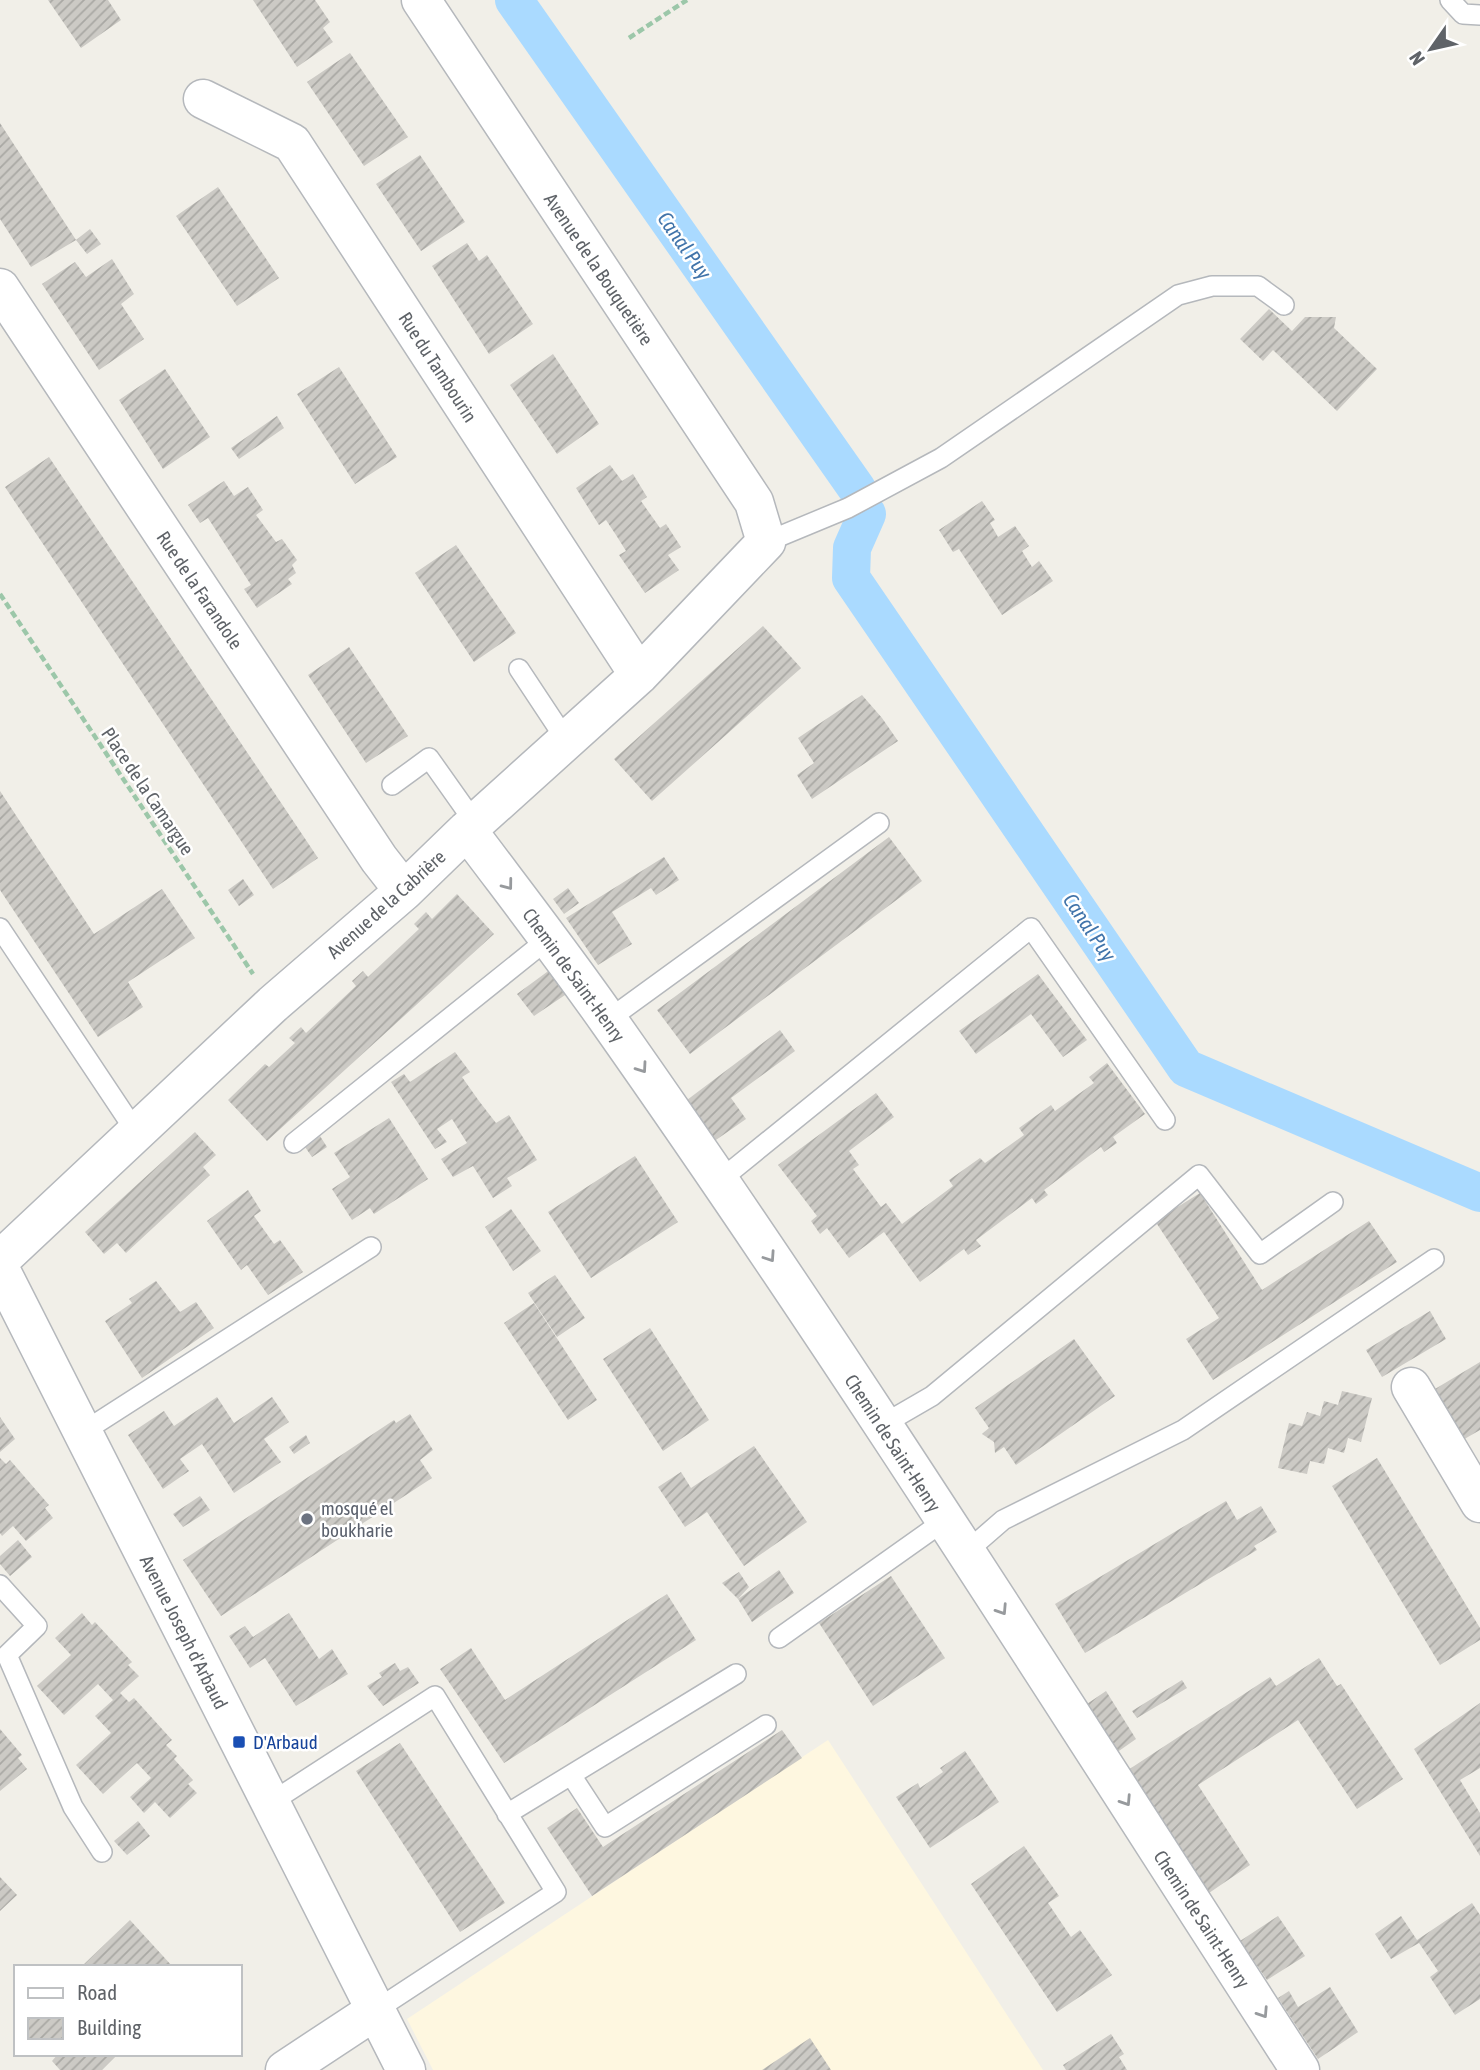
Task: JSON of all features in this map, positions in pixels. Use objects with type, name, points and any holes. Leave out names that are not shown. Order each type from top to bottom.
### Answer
[{"type":"street","name":"Avenue de la Bouquetière","points":[[421,0],[754,502],[766,542]]},
{"type":"street","name":"Rue du Tambourin","points":[[203,99],[292,143],[639,675]]},
{"type":"street","name":"Rue de la Farandole","points":[[0,288],[379,859],[404,891]]},
{"type":"street","name":"Avenue de la Cabrière","points":[[0,1260],[273,1004],[404,891],[471,826],[639,675],[766,542]]},
{"type":"street","name":"Chemin de Saint-Henry","points":[[471,826],[719,1181],[882,1425],[1300,2070]]},
{"type":"street","name":"Avenue Joseph d'Arbaud","points":[[0,1269],[406,2070]]},
{"type":"street","points":[[1411,1387],[1480,1503]]},
{"type":"street","points":[[285,2070],[376,2010]]},
{"type":"lane","points":[[1450,0],[1463,14],[1480,15]]},
{"type":"lane","points":[[766,542],[848,508],[941,457],[1178,295],[1212,286],[1258,286],[1284,304]]},
{"type":"lane","points":[[519,669],[566,740]]},
{"type":"lane","points":[[392,785],[429,758],[471,826]]},
{"type":"lane","points":[[608,1020],[879,822]]},
{"type":"lane","points":[[0,928],[136,1132]]},
{"type":"lane","points":[[719,1181],[1031,928],[1165,1120]]},
{"type":"lane","points":[[294,1143],[548,939]]},
{"type":"lane","points":[[882,1425],[932,1396],[1199,1175],[1260,1254],[1333,1202]]},
{"type":"lane","points":[[83,1432],[371,1247]]},
{"type":"lane","points":[[965,1553],[1003,1520],[1184,1430],[1434,1259]]},
{"type":"lane","points":[[779,1638],[944,1521]]},
{"type":"lane","points":[[0,1585],[37,1626],[7,1655],[73,1807],[102,1852]]},
{"type":"lane","points":[[508,1814],[736,1674]]},
{"type":"lane","points":[[270,1803],[435,1696],[556,1892],[376,2010]]},
{"type":"lane","points":[[571,1775],[605,1827],[766,1725]]},
{"type":"path","points":[[628,38],[687,0]]},
{"type":"path","name":"Place de la Camargue","points":[[0,594],[273,1004]]},
{"type":"shaded area","points":[[828,1740],[1043,2070],[433,2070],[407,2019]]},
{"type":"building","points":[[48,0],[108,0],[121,20],[81,48]]},
{"type":"building","points":[[253,0],[315,0],[330,22],[323,28],[333,42],[297,67]]},
{"type":"building","points":[[350,53],[408,137],[364,166],[307,82]]},
{"type":"building","points":[[0,123],[76,240],[31,267],[0,219]]},
{"type":"building","points":[[420,155],[465,222],[421,251],[376,184]]},
{"type":"building","points":[[218,187],[279,278],[237,306],[176,216]]},
{"type":"building","points":[[90,229],[101,244],[87,254],[76,240]]},
{"type":"building","points":[[467,243],[479,261],[487,255],[533,324],[489,354],[432,266]]},
{"type":"building","points":[[112,259],[134,294],[121,304],[144,339],[99,370],[42,284],[75,262],[86,277]]},
{"type":"building","points":[[1269,309],[1292,331],[1305,317],[1336,317],[1334,328],[1377,369],[1337,411],[1273,350],[1263,361],[1240,339]]},
{"type":"building","points":[[553,354],[599,424],[557,454],[510,385]]},
{"type":"building","points":[[339,367],[397,457],[355,484],[297,394]]},
{"type":"building","points":[[165,369],[210,437],[163,469],[119,400]]},
{"type":"building","points":[[277,416],[284,428],[239,459],[231,448]]},
{"type":"building","points":[[49,457],[318,858],[273,889],[5,487]]},
{"type":"building","points":[[610,465],[622,481],[633,474],[647,497],[641,501],[660,528],[666,524],[681,547],[668,555],[679,570],[645,593],[619,555],[626,551],[616,535],[606,520],[599,525],[576,488]]},
{"type":"building","points":[[224,481],[234,496],[248,487],[263,510],[256,515],[276,542],[282,539],[297,560],[292,565],[296,573],[288,579],[292,584],[257,608],[244,589],[251,585],[208,518],[200,523],[188,505]]},
{"type":"building","points":[[982,501],[995,520],[990,523],[998,537],[1015,526],[1029,546],[1022,551],[1032,567],[1039,561],[1053,581],[1002,615],[959,549],[953,552],[939,530]]},
{"type":"building","points":[[456,545],[516,633],[474,662],[415,573]]},
{"type":"building","points":[[763,626],[801,668],[652,801],[614,759]]},
{"type":"building","points":[[349,647],[408,736],[366,763],[308,675]]},
{"type":"building","points":[[862,695],[898,741],[812,799],[797,775],[814,763],[798,738]]},
{"type":"building","points":[[0,791],[94,934],[162,889],[195,938],[128,982],[143,1007],[98,1037],[0,890]]},
{"type":"building","points":[[889,837],[922,881],[690,1054],[657,1010]]},
{"type":"building","points":[[664,857],[679,880],[656,895],[651,888],[612,912],[632,944],[598,965],[566,918]]},
{"type":"building","points":[[243,879],[254,895],[239,906],[228,890]]},
{"type":"building","points":[[568,888],[579,903],[564,914],[553,899]]},
{"type":"building","points":[[457,894],[494,934],[267,1141],[228,1100],[265,1064],[269,1067],[295,1043],[289,1038],[301,1027],[306,1033],[356,986],[352,981],[363,971],[368,977],[419,929],[414,924],[426,912],[432,919]]},
{"type":"building","points":[[551,969],[568,993],[534,1016],[517,994]]},
{"type":"building","points":[[1038,974],[1087,1040],[1063,1057],[1031,1014],[976,1054],[959,1031]]},
{"type":"building","points":[[780,1030],[795,1051],[731,1098],[746,1119],[713,1142],[687,1100]]},
{"type":"building","points":[[455,1052],[470,1072],[462,1077],[479,1101],[496,1123],[509,1115],[537,1160],[507,1178],[512,1186],[493,1198],[473,1166],[453,1177],[441,1159],[467,1143],[452,1119],[437,1129],[447,1142],[435,1149],[391,1082],[404,1074],[410,1082]]},
{"type":"building","points":[[1107,1063],[1145,1114],[1113,1137],[1117,1143],[1104,1152],[1101,1147],[1044,1190],[1048,1195],[1036,1204],[1032,1198],[976,1240],[981,1246],[968,1255],[964,1249],[920,1282],[884,1232],[849,1258],[827,1228],[820,1234],[811,1221],[817,1216],[778,1165],[876,1093],[894,1117],[849,1151],[859,1165],[853,1169],[881,1207],[886,1203],[902,1224],[953,1186],[949,1180],[980,1158],[985,1163],[1024,1135],[1019,1128],[1051,1105],[1055,1111],[1094,1083],[1089,1077]]},
{"type":"building","points":[[389,1118],[428,1179],[374,1214],[370,1208],[352,1220],[332,1189],[350,1177],[334,1153]]},
{"type":"building","points":[[195,1132],[216,1155],[203,1167],[210,1175],[126,1253],[117,1243],[104,1254],[85,1232]]},
{"type":"building","points":[[320,1136],[327,1147],[312,1157],[305,1147]]},
{"type":"building","points":[[635,1156],[678,1222],[591,1278],[548,1212]]},
{"type":"building","points":[[248,1190],[261,1211],[254,1216],[274,1244],[280,1240],[303,1272],[268,1295],[247,1265],[241,1270],[207,1221]]},
{"type":"building","points":[[1200,1193],[1262,1290],[1369,1221],[1397,1262],[1213,1380],[1186,1339],[1219,1318],[1155,1221]]},
{"type":"building","points":[[511,1209],[541,1251],[513,1271],[485,1227]]},
{"type":"building","points":[[555,1275],[585,1318],[557,1337],[528,1293]]},
{"type":"building","points":[[156,1281],[180,1312],[196,1302],[214,1328],[142,1378],[105,1321],[132,1303],[129,1299]]},
{"type":"building","points":[[534,1303],[597,1400],[568,1420],[504,1323]]},
{"type":"building","points":[[1430,1311],[1446,1339],[1382,1377],[1366,1350]]},
{"type":"building","points":[[650,1328],[709,1420],[663,1451],[603,1359]]},
{"type":"building","points":[[1074,1339],[1115,1396],[1016,1465],[1004,1447],[995,1453],[994,1442],[982,1434],[989,1428],[975,1408]]},
{"type":"building","points":[[1480,1362],[1480,1430],[1461,1441],[1430,1392]]},
{"type":"building","points":[[1342,1391],[1372,1398],[1361,1442],[1348,1438],[1344,1453],[1328,1448],[1324,1464],[1310,1461],[1307,1474],[1278,1468],[1289,1423],[1302,1426],[1307,1412],[1320,1416],[1324,1401],[1338,1405]]},
{"type":"building","points":[[217,1397],[234,1423],[272,1397],[289,1422],[264,1439],[281,1462],[234,1493],[202,1444],[180,1459],[189,1471],[163,1489],[128,1435],[164,1411],[174,1426]]},
{"type":"building","name":"mosqué el boukharie","points":[[410,1414],[433,1450],[420,1460],[432,1478],[221,1616],[183,1560],[394,1420],[396,1423]]},
{"type":"building","points":[[0,1417],[15,1439],[0,1452]]},
{"type":"building","points":[[306,1435],[310,1443],[294,1454],[289,1447]]},
{"type":"building","points":[[754,1446],[807,1522],[744,1566],[707,1512],[685,1527],[658,1487],[681,1472],[691,1488]]},
{"type":"building","points":[[0,1458],[6,1464],[10,1460],[49,1505],[45,1508],[53,1518],[26,1541],[13,1526],[2,1536],[0,1533]]},
{"type":"building","points":[[1377,1458],[1480,1628],[1480,1640],[1440,1665],[1332,1486]]},
{"type":"building","points":[[200,1496],[210,1510],[183,1527],[173,1514]]},
{"type":"building","points":[[1226,1501],[1237,1520],[1261,1506],[1277,1532],[1254,1546],[1257,1550],[1085,1653],[1055,1604]]},
{"type":"building","points":[[18,1540],[32,1557],[10,1576],[0,1564],[0,1556]]},
{"type":"building","points":[[779,1570],[794,1593],[752,1622],[738,1599]]},
{"type":"building","points":[[739,1572],[749,1587],[738,1599],[722,1583]]},
{"type":"building","points":[[891,1576],[945,1658],[873,1706],[819,1623]]},
{"type":"building","points":[[667,1594],[696,1640],[504,1763],[440,1669],[471,1648],[505,1700]]},
{"type":"building","points":[[82,1613],[92,1625],[95,1622],[132,1662],[128,1665],[139,1676],[120,1693],[129,1702],[134,1698],[172,1740],[166,1745],[177,1756],[174,1759],[193,1780],[188,1784],[197,1793],[170,1818],[155,1802],[144,1813],[130,1797],[151,1778],[137,1763],[103,1794],[76,1765],[111,1733],[95,1716],[113,1700],[98,1684],[64,1715],[37,1686],[71,1655],[55,1638]]},
{"type":"building","points":[[289,1613],[319,1659],[332,1649],[348,1674],[296,1706],[265,1658],[250,1668],[229,1636],[245,1626],[253,1637]]},
{"type":"building","points":[[1319,1658],[1337,1686],[1341,1684],[1403,1779],[1357,1809],[1298,1720],[1198,1785],[1250,1865],[1209,1893],[1128,1770],[1270,1677],[1276,1686]]},
{"type":"building","points":[[395,1663],[400,1671],[408,1667],[419,1683],[383,1706],[367,1686],[382,1677],[379,1673]]},
{"type":"building","points":[[1182,1680],[1187,1688],[1137,1718],[1132,1711]]},
{"type":"building","points":[[1106,1691],[1136,1739],[1116,1753],[1084,1706]]},
{"type":"building","points":[[1480,1703],[1480,1768],[1460,1780],[1480,1813],[1480,1856],[1414,1749]]},
{"type":"building","points":[[0,1729],[22,1755],[18,1758],[27,1769],[0,1791]]},
{"type":"building","points":[[782,1730],[802,1758],[592,1896],[547,1828],[577,1808],[603,1847]]},
{"type":"building","points":[[400,1743],[505,1903],[460,1932],[356,1771]]},
{"type":"building","points":[[965,1751],[999,1802],[930,1848],[896,1797],[918,1783],[920,1788],[943,1772],[940,1768]]},
{"type":"building","points":[[138,1821],[150,1836],[127,1855],[114,1841]]},
{"type":"building","points":[[1024,1846],[1059,1896],[1048,1903],[1071,1937],[1080,1930],[1112,1975],[1057,2012],[971,1884]]},
{"type":"building","points":[[0,1877],[17,1895],[0,1911]]},
{"type":"building","points":[[1472,1903],[1480,1915],[1480,1999],[1455,2015],[1430,1977],[1438,1971],[1419,1943],[1391,1959],[1375,1934],[1401,1916],[1417,1940]]},
{"type":"building","points":[[1278,1916],[1305,1956],[1267,1980],[1240,1941]]},
{"type":"building","points":[[130,1920],[171,1965],[83,1965]]},
{"type":"building","points":[[1330,1987],[1358,2032],[1318,2059],[1278,1998],[1289,1991],[1298,2007]]},
{"type":"building","points":[[1111,2034],[1124,2054],[1119,2057],[1127,2070],[1066,2070],[1063,2065]]},
{"type":"building","points":[[810,2038],[831,2070],[762,2070]]},
{"type":"building","points":[[56,2056],[116,2056],[102,2070],[60,2070],[52,2061]]},
{"type":"waterway","name":"Canal Puy","points":[[514,0],[857,489]]},
{"type":"waterway","name":"Canal Puy","points":[[867,514],[852,548],[851,578],[1186,1068],[1480,1193]]},
{"type":"place","name":"mosqué el boukharie","points":[[307,1519]]},
{"type":"place","name":"D'Arbaud","points":[[239,1742]]}]
